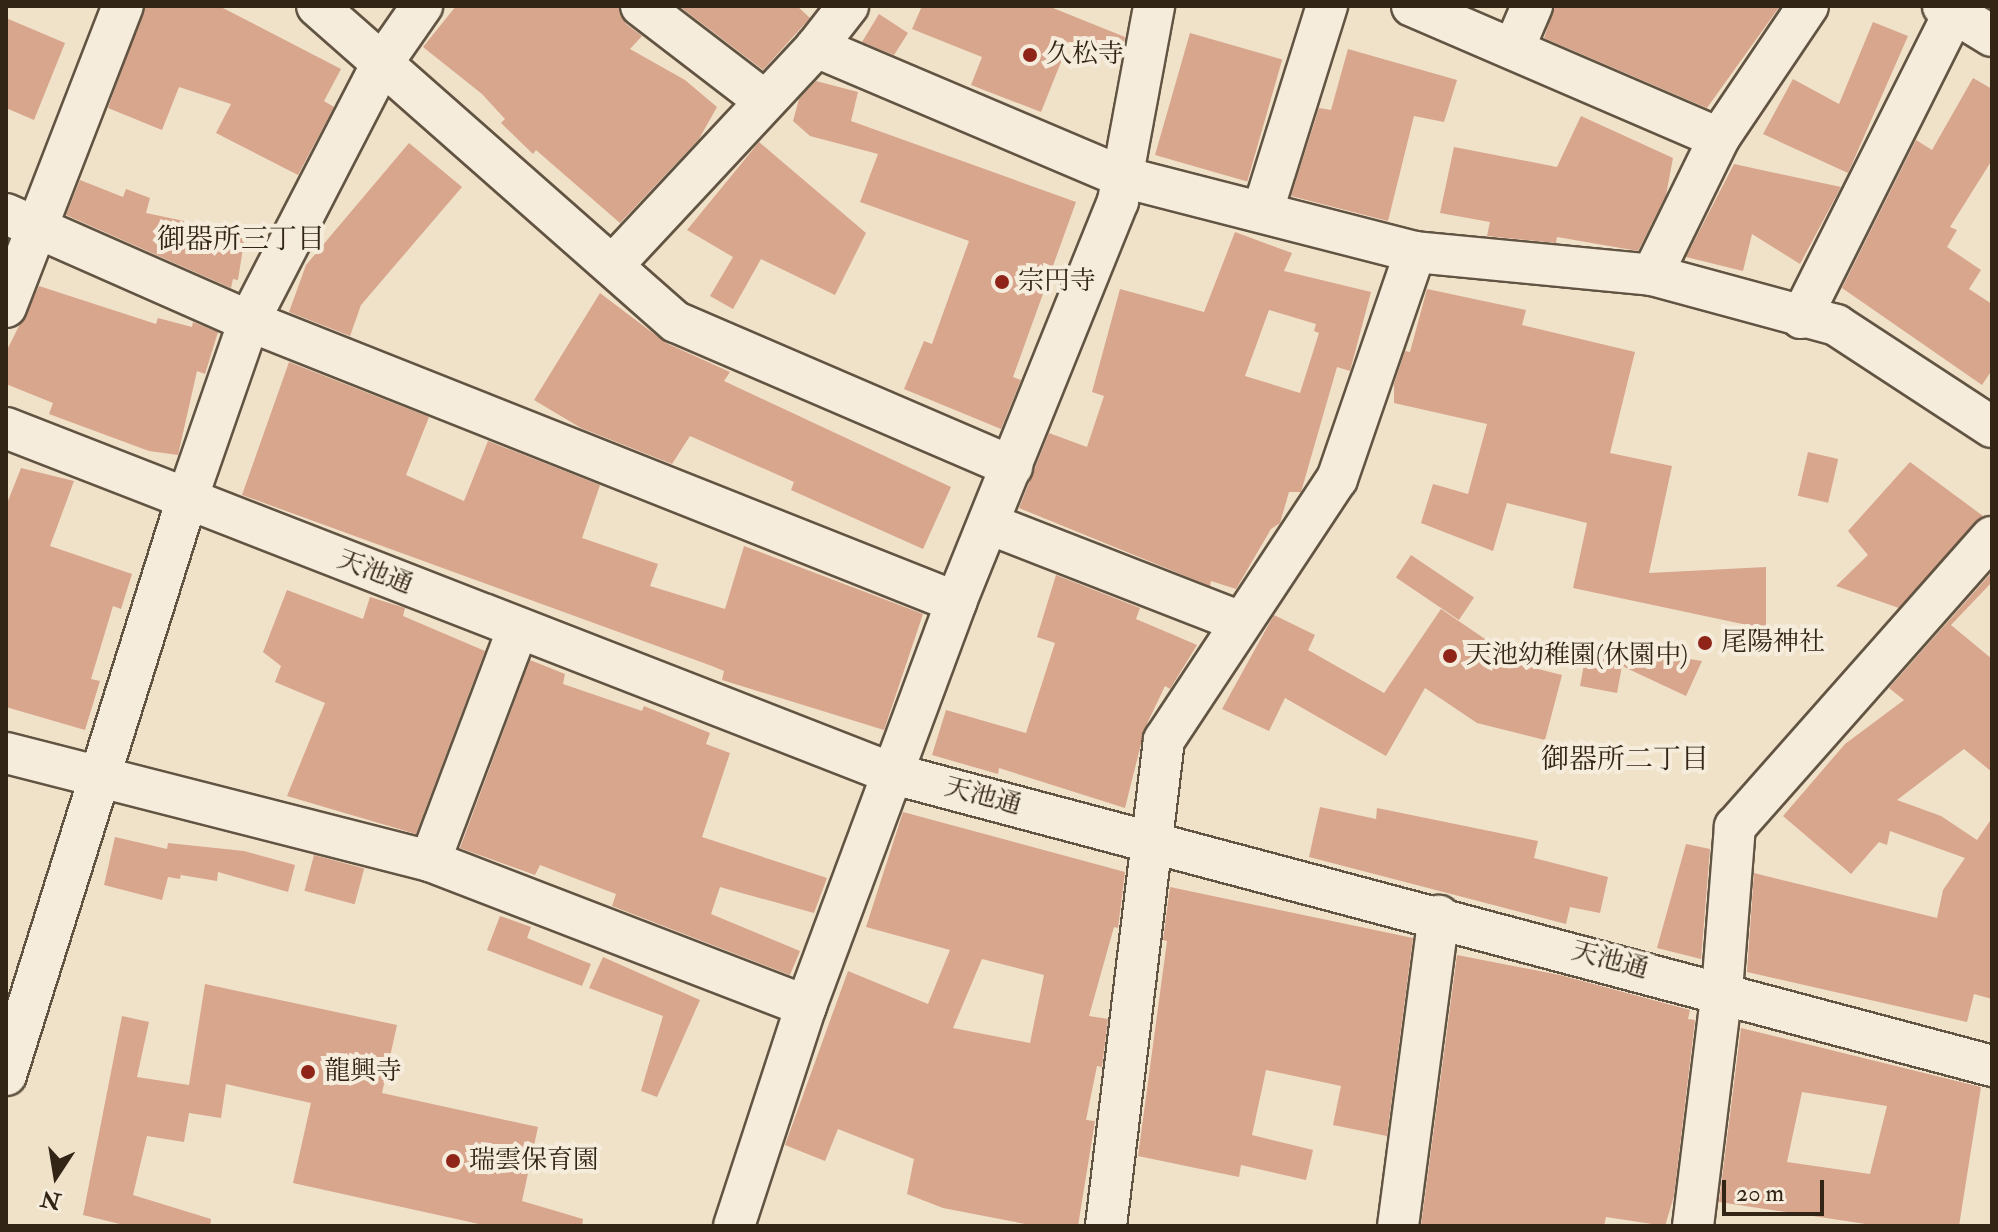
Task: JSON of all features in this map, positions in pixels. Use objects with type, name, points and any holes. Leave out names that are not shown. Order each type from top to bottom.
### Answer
[{"type":"street","points":[[6,307],[21,219],[123,6]]},
{"type":"street","points":[[317,6],[676,322],[1012,467]]},
{"type":"street","points":[[6,1075],[18,996],[99,777],[187,499],[249,321],[381,65],[422,6]]},
{"type":"street","points":[[641,6],[765,101]]},
{"type":"street","points":[[734,1226],[806,1006],[956,602],[1012,467],[1123,177],[1154,6]]},
{"type":"street","points":[[1263,210],[1327,6]]},
{"type":"street","points":[[1412,6],[1719,138]]},
{"type":"street","points":[[1514,48],[1532,6]]},
{"type":"street","points":[[1652,275],[1719,138],[1808,6]]},
{"type":"street","points":[[1801,318],[1949,9],[1992,36]]},
{"type":"street","points":[[613,265],[765,101],[831,20],[1123,177],[1263,210],[1415,252],[1652,275],[1801,318],[1836,325],[1992,427]]},
{"type":"street","points":[[21,219],[249,321],[956,602]]},
{"type":"street","points":[[1106,1226],[1164,740],[1337,479],[1415,252]]},
{"type":"street","name":"天池通","points":[[6,428],[894,774],[1722,991],[1992,1066]]},
{"type":"street","points":[[989,524],[1240,622]]},
{"type":"street","points":[[1693,1226],[1722,991],[1735,827],[1992,537]]},
{"type":"street","points":[[430,861],[518,628]]},
{"type":"street","points":[[6,753],[430,861],[806,1006]]},
{"type":"street","points":[[1398,1226],[1439,916]]},
{"type":"building","points":[[145,6],[219,6],[341,69],[324,101],[334,107],[298,175],[216,133],[231,104],[179,87],[162,130],[108,108]]},
{"type":"building","points":[[456,6],[618,6],[626,24],[642,36],[630,49],[685,80],[717,107],[699,139],[620,223],[536,150],[533,154],[501,123],[505,119],[482,94],[423,47]]},
{"type":"building","points":[[679,6],[797,6],[810,18],[763,70]]},
{"type":"building","points":[[922,6],[1048,6],[1125,37],[1122,54],[1069,42],[1041,112],[971,85],[982,57],[912,29]]},
{"type":"building","points":[[1555,6],[1780,6],[1707,108],[1544,38]]},
{"type":"building","points":[[879,14],[908,33],[894,55],[862,42]]},
{"type":"building","points":[[6,18],[65,43],[34,120],[6,108]]},
{"type":"building","points":[[1873,22],[1908,36],[1848,173],[1763,134],[1793,79],[1839,104]]},
{"type":"building","points":[[1190,33],[1282,59],[1247,182],[1155,155]]},
{"type":"building","points":[[1348,49],[1457,80],[1444,122],[1414,116],[1388,221],[1291,196],[1319,108],[1331,110]]},
{"type":"building","points":[[1973,78],[1992,89],[1992,160],[1950,227],[1957,230],[1947,247],[1981,270],[1969,289],[1992,304],[1992,370],[1982,385],[1842,288],[1916,140],[1932,150]]},
{"type":"building","points":[[816,81],[858,92],[851,121],[1076,202],[1013,377],[1021,380],[1001,429],[904,389],[924,341],[932,344],[969,241],[860,202],[878,154],[810,136],[793,121],[799,99]]},
{"type":"building","points":[[1581,116],[1673,158],[1666,195],[1638,251],[1557,237],[1556,243],[1487,236],[1490,222],[1440,213],[1454,147],[1557,167]]},
{"type":"building","points":[[759,142],[866,233],[835,295],[761,259],[733,309],[710,296],[733,257],[687,230]]},
{"type":"building","points":[[409,143],[462,187],[361,305],[350,336],[289,312],[306,265]]},
{"type":"building","points":[[1734,164],[1841,187],[1800,264],[1752,234],[1743,271],[1686,257]]},
{"type":"building","points":[[80,180],[123,197],[126,189],[150,198],[146,213],[184,221],[180,241],[216,251],[225,223],[246,229],[238,280],[233,279],[231,288],[66,215]]},
{"type":"building","points":[[1235,232],[1292,253],[1284,271],[1371,292],[1350,371],[1337,367],[1301,492],[1289,492],[1280,523],[1271,529],[1236,589],[1211,581],[1210,586],[1019,508],[1049,433],[1087,447],[1104,396],[1092,392],[1120,289],[1204,312]],"holes":[[[1269,310],[1316,324],[1314,331],[1319,333],[1300,393],[1245,376]]]},
{"type":"building","points":[[39,286],[156,324],[158,318],[192,327],[193,322],[218,332],[205,374],[197,371],[178,455],[149,451],[49,414],[53,403],[6,384],[6,352]]},
{"type":"building","points":[[1427,289],[1526,310],[1522,325],[1635,352],[1610,453],[1672,466],[1649,573],[1766,567],[1766,629],[1573,588],[1587,523],[1507,503],[1493,551],[1421,523],[1433,484],[1468,494],[1487,424],[1394,403],[1394,384],[1405,351],[1410,352]]},
{"type":"building","points":[[600,293],[666,343],[730,372],[724,381],[951,487],[923,549],[791,490],[794,482],[690,436],[672,464],[581,428],[534,400]]},
{"type":"building","points":[[289,362],[429,417],[406,475],[464,501],[488,441],[600,485],[582,538],[658,564],[650,586],[725,609],[744,546],[923,614],[884,730],[722,680],[724,671],[712,666],[242,495]]},
{"type":"building","points":[[1808,452],[1838,459],[1828,503],[1798,496]]},
{"type":"building","points":[[1910,462],[1983,516],[1899,608],[1836,586],[1868,555],[1848,531]]},
{"type":"building","points":[[21,468],[74,481],[50,546],[132,574],[121,609],[113,606],[91,679],[100,681],[85,730],[6,707],[6,506]]},
{"type":"building","points":[[1411,555],[1474,597],[1459,620],[1396,577]]},
{"type":"building","points":[[1992,572],[1992,582],[1951,625],[1992,659],[1992,772],[1964,749],[1897,800],[1941,816],[1977,840],[1992,818],[1992,999],[1974,994],[1967,1022],[1747,972],[1754,873],[1937,918],[1943,890],[1965,858],[1890,831],[1887,845],[1879,842],[1851,874],[1783,816],[1845,744],[1904,700],[1889,688]]},
{"type":"building","points":[[1056,575],[1140,608],[1136,619],[1197,645],[1170,689],[1165,686],[1145,728],[1125,808],[999,768],[998,774],[932,755],[946,710],[1026,733],[1055,643],[1037,637]]},
{"type":"building","points":[[287,590],[363,619],[370,597],[405,608],[403,616],[485,651],[416,834],[287,796],[325,703],[275,682],[281,666],[263,652]]},
{"type":"building","points":[[1441,609],[1485,639],[1475,653],[1562,675],[1545,740],[1477,723],[1425,688],[1386,756],[1285,698],[1269,731],[1222,709],[1274,615],[1315,635],[1308,650],[1384,693]]},
{"type":"building","points":[[1588,643],[1702,661],[1686,696],[1622,666],[1617,693],[1580,686]]},
{"type":"building","points":[[530,660],[565,674],[563,684],[642,711],[644,706],[710,733],[706,744],[730,753],[702,837],[827,878],[814,913],[720,887],[711,914],[800,951],[790,975],[612,906],[616,894],[540,865],[535,875],[460,848]]},
{"type":"building","points":[[1320,807],[1376,819],[1377,808],[1538,841],[1534,858],[1608,877],[1600,913],[1570,907],[1566,924],[1309,857]]},
{"type":"building","points":[[903,812],[1125,872],[1118,928],[1114,927],[1089,1016],[1108,1019],[1102,1067],[1097,1066],[1086,1120],[1095,1121],[1078,1226],[1036,1226],[943,1208],[907,1194],[914,1159],[838,1129],[825,1161],[785,1145],[848,971],[928,1004],[950,950],[866,927]],"holes":[[[982,959],[1044,975],[1030,1043],[953,1028]]]},
{"type":"building","points":[[115,837],[167,849],[168,843],[244,851],[295,865],[288,892],[218,872],[217,881],[181,875],[182,869],[180,879],[168,877],[162,900],[104,885]]},
{"type":"building","points":[[1686,844],[1710,849],[1701,959],[1657,948]]},
{"type":"building","points":[[314,855],[364,868],[355,904],[304,891]]},
{"type":"building","points":[[1170,887],[1413,938],[1387,1136],[1333,1125],[1341,1086],[1266,1070],[1252,1135],[1313,1150],[1306,1180],[1241,1165],[1239,1177],[1138,1156],[1167,941],[1163,940]]},
{"type":"building","points":[[500,916],[531,927],[527,938],[591,964],[582,986],[487,950]]},
{"type":"building","points":[[1457,955],[1560,975],[1690,1010],[1688,1019],[1695,1020],[1674,1196],[1665,1226],[1606,1217],[1604,1226],[1421,1226]]},
{"type":"building","points":[[603,957],[700,1000],[657,1097],[641,1091],[663,1016],[589,988]]},
{"type":"building","points":[[205,984],[397,1025],[382,1093],[538,1127],[522,1201],[583,1219],[582,1226],[488,1226],[293,1183],[311,1103],[226,1084],[221,1118],[189,1113],[184,1142],[147,1136],[133,1195],[211,1219],[210,1226],[128,1226],[83,1215],[122,1016],[149,1022],[137,1077],[189,1085]]},
{"type":"building","points":[[1741,1028],[1981,1087],[1959,1226],[1879,1226],[1719,1202]],"holes":[[[1802,1092],[1887,1106],[1870,1174],[1787,1162]]]},
{"type":"place","name":"久松寺","points":[[1030,55]]},
{"type":"place","name":"宗円寺","points":[[1002,282]]},
{"type":"place","name":"尾陽神社","points":[[1705,643]]},
{"type":"place","name":"天池幼稚園(休園中)","points":[[1450,656]]},
{"type":"place","name":"龍興寺","points":[[308,1072]]},
{"type":"place","name":"瑞雲保育園","points":[[453,1161]]},
{"type":"district","name":"御器所三丁目","points":[[241,240]]},
{"type":"district","name":"御器所二丁目","points":[[1625,760]]}]
